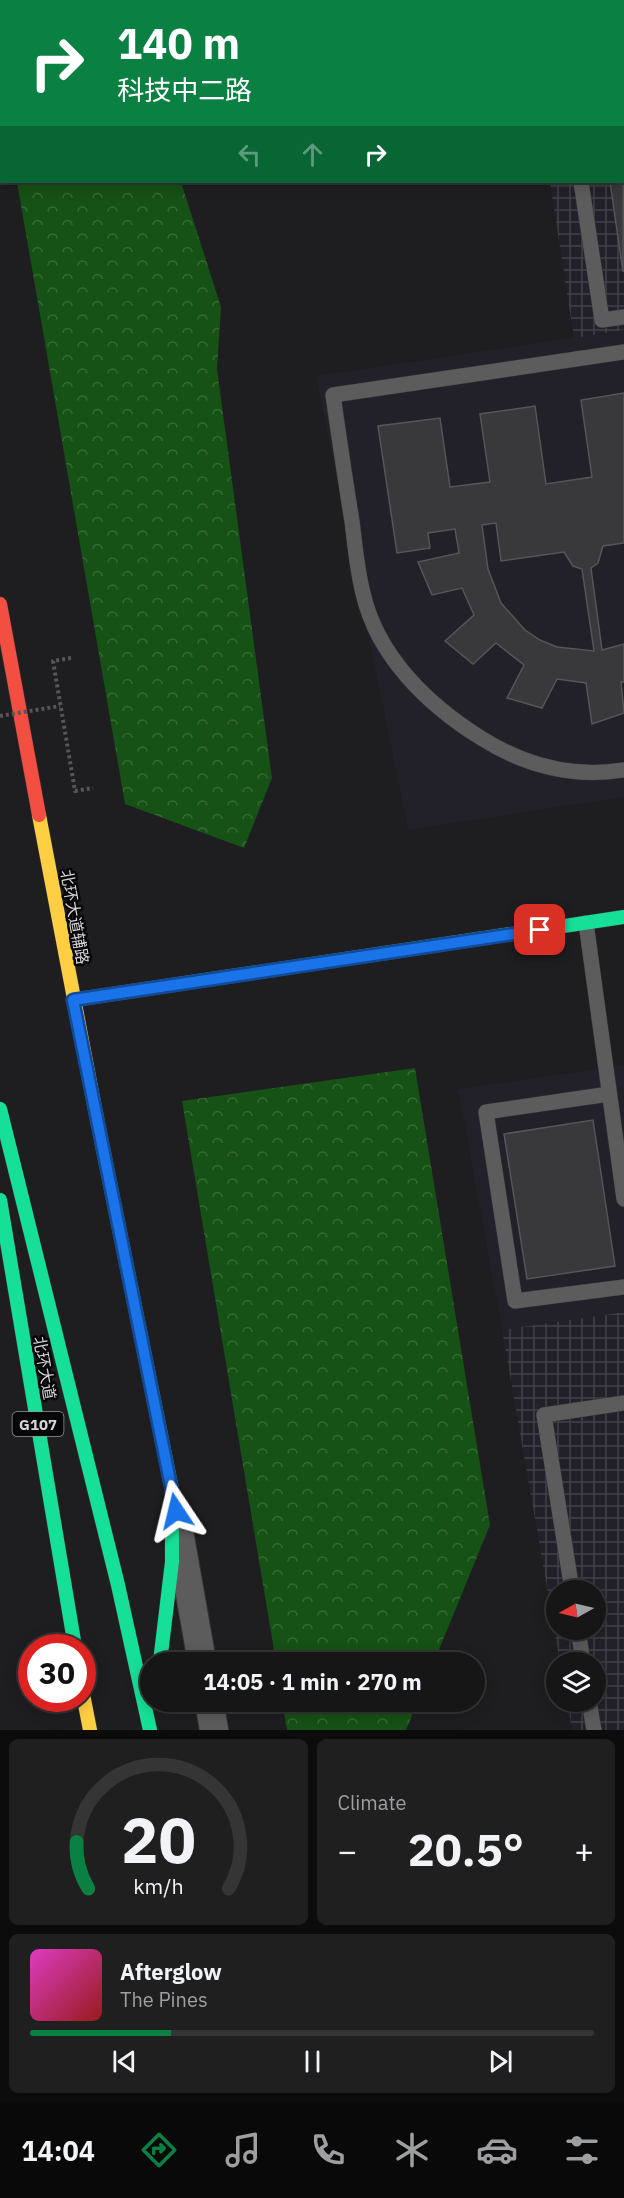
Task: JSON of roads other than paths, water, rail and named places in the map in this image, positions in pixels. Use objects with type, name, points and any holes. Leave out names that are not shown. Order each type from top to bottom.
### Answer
[{"type":"main road","name":"北环大道辅路","points":[[0,604],[73,1000],[172,1490],[172,1562],[161,1652]]},
{"type":"main road","points":[[73,1000],[624,917]]},
{"type":"main road","points":[[0,1109],[118,1585],[150,1730]]},
{"type":"main road","name":"北环大道","points":[[0,1200],[73,1634]]},
{"type":"main road","points":[[86,1712],[90,1730]]},
{"type":"main road","points":[[156,1712],[156,1730]]},
{"type":"street","points":[[172,1490],[200,1652]]},
{"type":"street","points":[[211,1712],[214,1730]]},
{"type":"lane","points":[[580,183],[602,320],[624,317]]},
{"type":"lane","points":[[624,352],[333,395],[363,594],[376,629],[399,666],[425,698],[455,722],[490,744],[519,758],[551,769],[584,773],[624,770]]},
{"type":"lane","points":[[586,923],[624,1199]]},
{"type":"lane","points":[[609,1094],[486,1112],[515,1301],[624,1287]]},
{"type":"lane","points":[[570,1580],[544,1414],[624,1403]]},
{"type":"lane","points":[[592,1712],[594,1730]]}]
